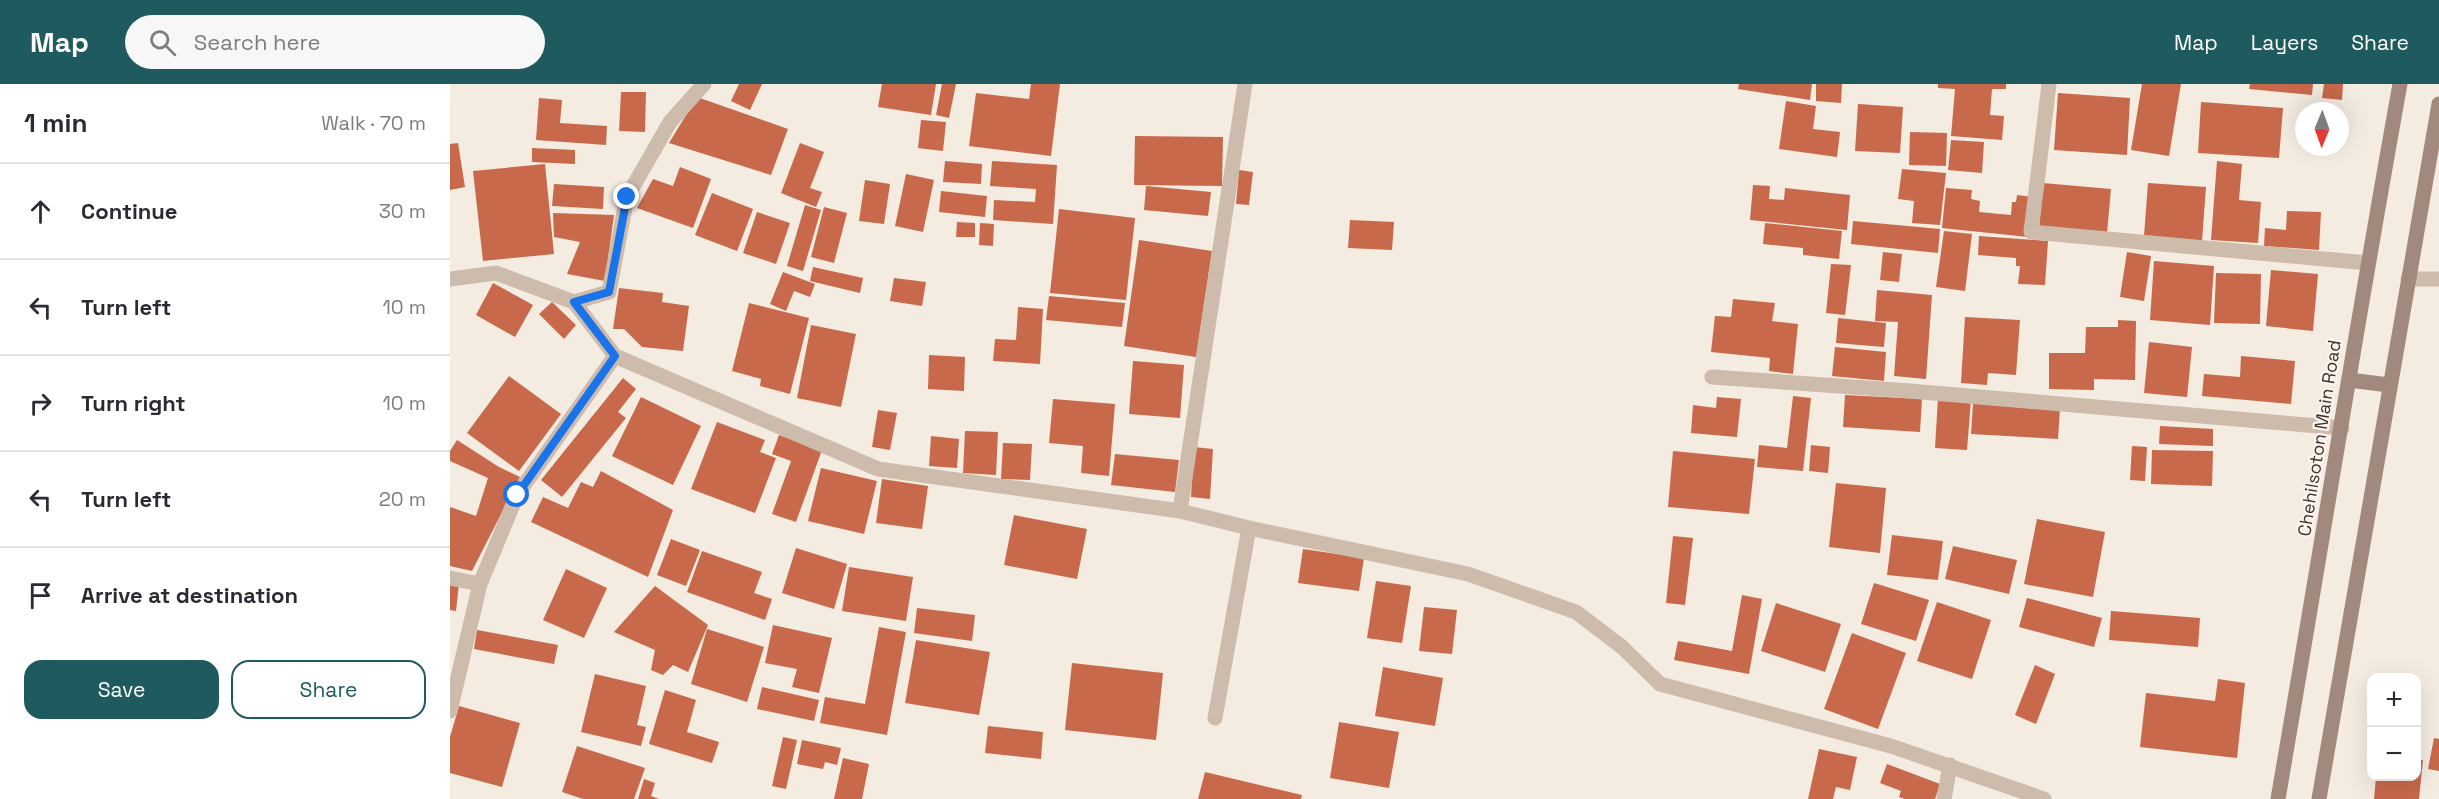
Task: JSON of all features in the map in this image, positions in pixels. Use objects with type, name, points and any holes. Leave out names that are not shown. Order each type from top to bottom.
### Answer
[{"type":"main road","name":"Chehilsoton Main Road","points":[[2278,799],[2400,84]]},
{"type":"main road","points":[[2319,799],[2439,104]]},
{"type":"main road","points":[[2349,380],[2389,385]]},
{"type":"street","points":[[574,302],[609,292],[627,197],[670,122],[704,84]]},
{"type":"street","points":[[1180,511],[1245,84]]},
{"type":"street","points":[[2049,84],[2031,232],[2368,263]]},
{"type":"street","points":[[450,279],[496,273],[574,302],[615,356],[878,469],[1180,511],[1249,528],[1468,574],[1576,612],[1622,647],[1660,684],[1891,746],[2044,799]]},
{"type":"street","points":[[2408,279],[2439,279]]},
{"type":"street","points":[[450,711],[480,584],[517,495],[615,356]]},
{"type":"street","points":[[1712,377],[1910,391],[2342,428]]},
{"type":"street","points":[[1215,718],[1249,528]]},
{"type":"street","points":[[450,578],[480,584]]},
{"type":"street","points":[[1944,799],[1950,765]]},
{"type":"building","points":[[739,84],[762,84],[750,110],[731,101]]},
{"type":"building","points":[[882,84],[936,84],[931,115],[878,107]]},
{"type":"building","points":[[942,84],[956,84],[949,118],[936,115]]},
{"type":"building","points":[[1031,84],[1060,84],[1051,156],[969,146],[976,93],[1029,99]]},
{"type":"building","points":[[1739,84],[1812,84],[1810,100],[1738,89]]},
{"type":"building","points":[[1816,84],[1842,84],[1841,103],[1816,101]]},
{"type":"building","points":[[1938,84],[2006,84],[2006,89],[1992,89],[1990,115],[2004,116],[2002,140],[1951,136],[1955,89],[1938,88]]},
{"type":"building","points":[[2142,84],[2181,84],[2169,156],[2131,150]]},
{"type":"building","points":[[2250,84],[2313,84],[2312,95],[2249,89]]},
{"type":"building","points":[[2324,84],[2343,84],[2342,100],[2322,98]]},
{"type":"building","points":[[621,92],[646,92],[645,132],[619,131]]},
{"type":"building","points":[[2058,93],[2130,98],[2127,155],[2054,150]]},
{"type":"building","points":[[697,97],[788,129],[771,175],[669,143]]},
{"type":"building","points":[[539,98],[562,100],[560,123],[607,126],[606,145],[536,140]]},
{"type":"building","points":[[1786,101],[1816,106],[1813,129],[1840,132],[1837,157],[1779,149]]},
{"type":"building","points":[[2201,102],[2283,108],[2279,158],[2198,153]]},
{"type":"building","points":[[1858,104],[1903,107],[1900,153],[1855,151]]},
{"type":"building","points":[[921,120],[946,122],[943,151],[918,148]]},
{"type":"building","points":[[1910,132],[1947,133],[1946,166],[1909,165]]},
{"type":"building","points":[[1135,136],[1223,137],[1222,186],[1134,185]]},
{"type":"building","points":[[1951,140],[1984,142],[1982,173],[1948,170]]},
{"type":"building","points":[[458,143],[465,187],[450,190],[450,144]]},
{"type":"building","points":[[800,143],[824,152],[810,188],[822,192],[816,207],[781,193]]},
{"type":"building","points":[[532,148],[575,150],[575,164],[532,162]]},
{"type":"building","points":[[945,161],[982,164],[981,184],[943,182]]},
{"type":"building","points":[[992,161],[1057,165],[1053,224],[993,220],[994,200],[1035,202],[1036,189],[990,186]]},
{"type":"building","points":[[2217,161],[2242,164],[2239,200],[2261,202],[2258,243],[2211,240]]},
{"type":"building","points":[[545,164],[554,254],[483,261],[473,171]]},
{"type":"building","points":[[680,167],[711,179],[693,228],[637,208],[653,179],[673,186]]},
{"type":"building","points":[[1902,169],[1946,173],[1940,225],[1912,223],[1914,201],[1898,199]]},
{"type":"building","points":[[1239,170],[1253,172],[1249,205],[1236,204]]},
{"type":"building","points":[[906,174],[934,180],[923,232],[895,226]]},
{"type":"building","points":[[865,180],[890,184],[884,224],[859,221]]},
{"type":"building","points":[[2043,183],[2111,189],[2107,233],[2039,227]]},
{"type":"building","points":[[2148,183],[2206,187],[2202,241],[2144,236]]},
{"type":"building","points":[[554,184],[604,187],[603,209],[552,206]]},
{"type":"building","points":[[1753,185],[1770,186],[1769,199],[1784,200],[1785,188],[1850,195],[1847,230],[1750,220]]},
{"type":"building","points":[[1146,186],[1211,192],[1208,216],[1144,210]]},
{"type":"building","points":[[1946,188],[1972,190],[1971,199],[1980,201],[1979,212],[2011,215],[2012,202],[2016,202],[2017,195],[2032,197],[2028,237],[1942,228]]},
{"type":"building","points":[[941,191],[987,196],[985,217],[939,212]]},
{"type":"building","points":[[712,193],[753,209],[737,251],[695,235]]},
{"type":"building","points":[[805,205],[821,210],[803,271],[787,266]]},
{"type":"building","points":[[824,207],[847,213],[834,263],[811,257]]},
{"type":"building","points":[[1059,209],[1135,218],[1126,300],[1050,293]]},
{"type":"building","points":[[2287,211],[2321,212],[2319,250],[2264,246],[2265,228],[2286,230]]},
{"type":"building","points":[[757,212],[790,223],[776,264],[743,253]]},
{"type":"building","points":[[553,213],[614,215],[605,281],[567,274],[580,242],[554,237]]},
{"type":"building","points":[[1350,220],[1394,222],[1392,250],[1348,248]]},
{"type":"building","points":[[1853,221],[1940,229],[1938,253],[1851,244]]},
{"type":"building","points":[[957,222],[975,223],[975,237],[956,237]]},
{"type":"building","points":[[980,223],[994,224],[993,246],[979,245]]},
{"type":"building","points":[[1765,223],[1842,231],[1839,259],[1803,255],[1803,248],[1763,244]]},
{"type":"building","points":[[1944,231],[1972,234],[1965,291],[1936,287]]},
{"type":"building","points":[[1979,236],[2048,241],[2045,285],[2018,284],[2020,266],[2016,266],[2016,258],[1978,255]]},
{"type":"building","points":[[1139,240],[1212,251],[1196,357],[1124,346]]},
{"type":"building","points":[[1883,252],[1902,254],[1899,282],[1880,280]]},
{"type":"building","points":[[2127,252],[2151,256],[2144,301],[2120,297]]},
{"type":"building","points":[[2154,261],[2214,266],[2210,325],[2150,320]]},
{"type":"building","points":[[1831,264],[1851,265],[1845,315],[1826,313]]},
{"type":"building","points":[[813,267],[863,278],[860,293],[810,281]]},
{"type":"building","points":[[2271,270],[2318,274],[2313,331],[2266,326]]},
{"type":"building","points":[[783,272],[815,284],[810,297],[794,291],[786,311],[770,304]]},
{"type":"building","points":[[2216,273],[2261,274],[2260,324],[2214,323]]},
{"type":"building","points":[[894,278],[926,282],[922,306],[890,301]]},
{"type":"building","points":[[493,283],[533,305],[515,337],[476,315]]},
{"type":"building","points":[[619,288],[663,293],[662,302],[689,306],[683,351],[642,347],[624,329],[613,329]]},
{"type":"building","points":[[1877,290],[1932,295],[1926,379],[1894,376],[1898,322],[1875,321]]},
{"type":"building","points":[[1049,296],[1125,303],[1122,327],[1046,320]]},
{"type":"building","points":[[1733,299],[1775,303],[1772,321],[1798,324],[1793,374],[1769,371],[1770,358],[1711,352],[1715,316],[1731,317]]},
{"type":"building","points":[[552,302],[576,325],[564,339],[539,314]]},
{"type":"building","points":[[749,303],[809,318],[790,394],[760,386],[761,379],[732,371]]},
{"type":"building","points":[[1018,307],[1043,309],[1040,364],[993,361],[995,339],[1016,340]]},
{"type":"building","points":[[1965,317],[2020,320],[2016,375],[1988,373],[1987,385],[1961,383]]},
{"type":"building","points":[[1838,318],[1886,323],[1884,347],[1836,343]]},
{"type":"building","points":[[2118,320],[2136,321],[2135,380],[2094,379],[2094,390],[2049,389],[2049,353],[2085,353],[2086,327],[2118,327]]},
{"type":"building","points":[[811,325],[856,334],[841,407],[797,398]]},
{"type":"building","points":[[2149,342],[2192,347],[2187,397],[2144,393]]},
{"type":"building","points":[[1835,347],[1886,352],[1884,381],[1832,376]]},
{"type":"building","points":[[929,355],[965,357],[964,391],[928,389]]},
{"type":"building","points":[[2241,356],[2295,361],[2291,404],[2202,396],[2204,374],[2240,377]]},
{"type":"building","points":[[1133,361],[1184,365],[1180,418],[1129,414]]},
{"type":"building","points":[[509,376],[561,414],[519,471],[467,433]]},
{"type":"building","points":[[623,378],[636,389],[618,412],[626,418],[562,497],[541,480]]},
{"type":"building","points":[[1845,395],[1922,399],[1920,432],[1843,427]]},
{"type":"building","points":[[1793,396],[1811,398],[1803,471],[1757,467],[1759,445],[1787,448]]},
{"type":"building","points":[[641,397],[701,426],[673,485],[612,456]]},
{"type":"building","points":[[1717,397],[1741,399],[1737,437],[1691,433],[1693,405],[1716,408]]},
{"type":"building","points":[[1938,398],[1971,400],[1967,450],[1935,448]]},
{"type":"building","points":[[1053,399],[1115,404],[1109,476],[1081,473],[1083,446],[1049,443]]},
{"type":"building","points":[[1973,403],[2060,408],[2058,439],[1971,434]]},
{"type":"building","points":[[878,410],[897,413],[890,450],[872,447]]},
{"type":"building","points":[[717,422],[765,440],[760,452],[776,458],[755,513],[691,489]]},
{"type":"building","points":[[2160,426],[2213,429],[2213,446],[2159,444]]},
{"type":"building","points":[[965,431],[998,432],[996,475],[963,473]]},
{"type":"building","points":[[779,435],[822,450],[796,522],[772,514],[791,461],[772,454]]},
{"type":"building","points":[[931,436],[959,439],[957,468],[929,466]]},
{"type":"building","points":[[457,440],[499,467],[520,477],[472,571],[450,566],[450,507],[476,516],[488,478],[450,461],[450,451]]},
{"type":"building","points":[[1003,443],[1032,444],[1030,480],[1001,479]]},
{"type":"building","points":[[1811,445],[1830,447],[1828,473],[1809,471]]},
{"type":"building","points":[[2132,446],[2147,447],[2145,481],[2130,480]]},
{"type":"building","points":[[1194,447],[1213,449],[1210,499],[1191,497]]},
{"type":"building","points":[[2152,450],[2213,451],[2212,486],[2151,484]]},
{"type":"building","points":[[1673,451],[1755,459],[1749,514],[1668,507]]},
{"type":"building","points":[[1115,454],[1179,460],[1175,492],[1111,485]]},
{"type":"building","points":[[821,468],[877,481],[864,534],[808,521]]},
{"type":"building","points":[[601,471],[673,510],[648,577],[531,522],[543,497],[568,508],[581,482],[593,487]]},
{"type":"building","points":[[882,479],[928,486],[922,529],[876,523]]},
{"type":"building","points":[[1836,483],[1886,488],[1880,553],[1829,547]]},
{"type":"building","points":[[1014,515],[1087,529],[1077,579],[1004,565]]},
{"type":"building","points":[[2037,519],[2105,532],[2093,597],[2024,584]]},
{"type":"building","points":[[1892,535],[1943,541],[1938,580],[1887,575]]},
{"type":"building","points":[[1673,536],[1693,538],[1685,605],[1666,603]]},
{"type":"building","points":[[671,539],[700,550],[686,586],[657,575]]},
{"type":"building","points":[[1953,546],[2017,560],[2009,594],[1945,579]]},
{"type":"building","points":[[796,548],[847,564],[834,609],[782,593]]},
{"type":"building","points":[[1303,549],[1364,558],[1359,591],[1298,583]]},
{"type":"building","points":[[702,551],[762,572],[754,593],[772,599],[765,620],[687,592]]},
{"type":"building","points":[[849,567],[913,577],[906,621],[842,611]]},
{"type":"building","points":[[566,569],[607,588],[584,638],[543,620]]},
{"type":"building","points":[[1376,581],[1411,586],[1402,643],[1367,638]]},
{"type":"building","points":[[450,583],[459,584],[456,611],[450,610]]},
{"type":"building","points":[[1874,583],[1929,600],[1916,641],[1861,624]]},
{"type":"building","points":[[655,586],[708,625],[688,672],[673,665],[663,675],[651,670],[655,650],[614,632]]},
{"type":"building","points":[[1742,595],[1762,599],[1749,674],[1674,660],[1678,641],[1732,651]]},
{"type":"building","points":[[2027,598],[2102,618],[2094,647],[2019,627]]},
{"type":"building","points":[[1937,602],[1991,620],[1972,679],[1917,661]]},
{"type":"building","points":[[1776,603],[1841,624],[1825,672],[1761,651]]},
{"type":"building","points":[[1424,607],[1457,610],[1452,654],[1419,651]]},
{"type":"building","points":[[917,608],[975,615],[972,641],[914,633]]},
{"type":"building","points":[[2111,611],[2200,618],[2198,647],[2109,640]]},
{"type":"building","points":[[773,625],[832,638],[819,693],[792,687],[797,669],[765,663]]},
{"type":"building","points":[[879,627],[906,632],[887,735],[820,723],[825,697],[865,704]]},
{"type":"building","points":[[707,629],[764,647],[747,702],[691,684]]},
{"type":"building","points":[[477,630],[558,645],[554,664],[474,649]]},
{"type":"building","points":[[1852,633],[1906,653],[1878,729],[1824,709]]},
{"type":"building","points":[[916,640],[990,652],[979,715],[905,703]]},
{"type":"building","points":[[1072,663],[1163,673],[1156,740],[1065,730]]},
{"type":"building","points":[[2035,665],[2055,674],[2036,724],[2015,715]]},
{"type":"building","points":[[1383,667],[1443,678],[1435,726],[1375,716]]},
{"type":"building","points":[[595,674],[646,686],[637,725],[646,727],[641,746],[581,732]]},
{"type":"building","points":[[2218,679],[2245,683],[2237,758],[2140,747],[2146,693],[2215,701]]},
{"type":"building","points":[[762,687],[819,700],[814,721],[757,709]]},
{"type":"building","points":[[665,690],[696,700],[687,732],[719,742],[712,763],[649,744]]},
{"type":"building","points":[[459,706],[520,723],[502,787],[450,773],[450,737]]},
{"type":"building","points":[[1339,722],[1399,732],[1389,788],[1330,778]]},
{"type":"building","points":[[988,726],[1043,732],[1041,759],[985,753]]},
{"type":"building","points":[[783,737],[797,740],[786,789],[772,786]]},
{"type":"building","points":[[2434,738],[2439,739],[2439,771],[2428,769]]},
{"type":"building","points":[[802,740],[841,748],[837,765],[825,762],[823,769],[797,764]]},
{"type":"building","points":[[577,746],[645,768],[634,799],[583,799],[562,792]]},
{"type":"building","points":[[1819,749],[1857,757],[1850,790],[1836,787],[1833,799],[1808,799]]},
{"type":"building","points":[[843,758],[869,764],[862,799],[834,799]]},
{"type":"building","points":[[1887,764],[1940,784],[1935,799],[1899,797],[1901,791],[1880,783]]},
{"type":"building","points":[[1205,772],[1302,795],[1301,799],[1198,799]]},
{"type":"building","points":[[644,779],[655,783],[651,796],[659,799],[638,799]]},
{"type":"building","points":[[2376,781],[2421,781],[2419,799],[2374,799]]},
{"type":"route","points":[[517,495],[615,356],[574,302],[609,292],[627,197]]}]
